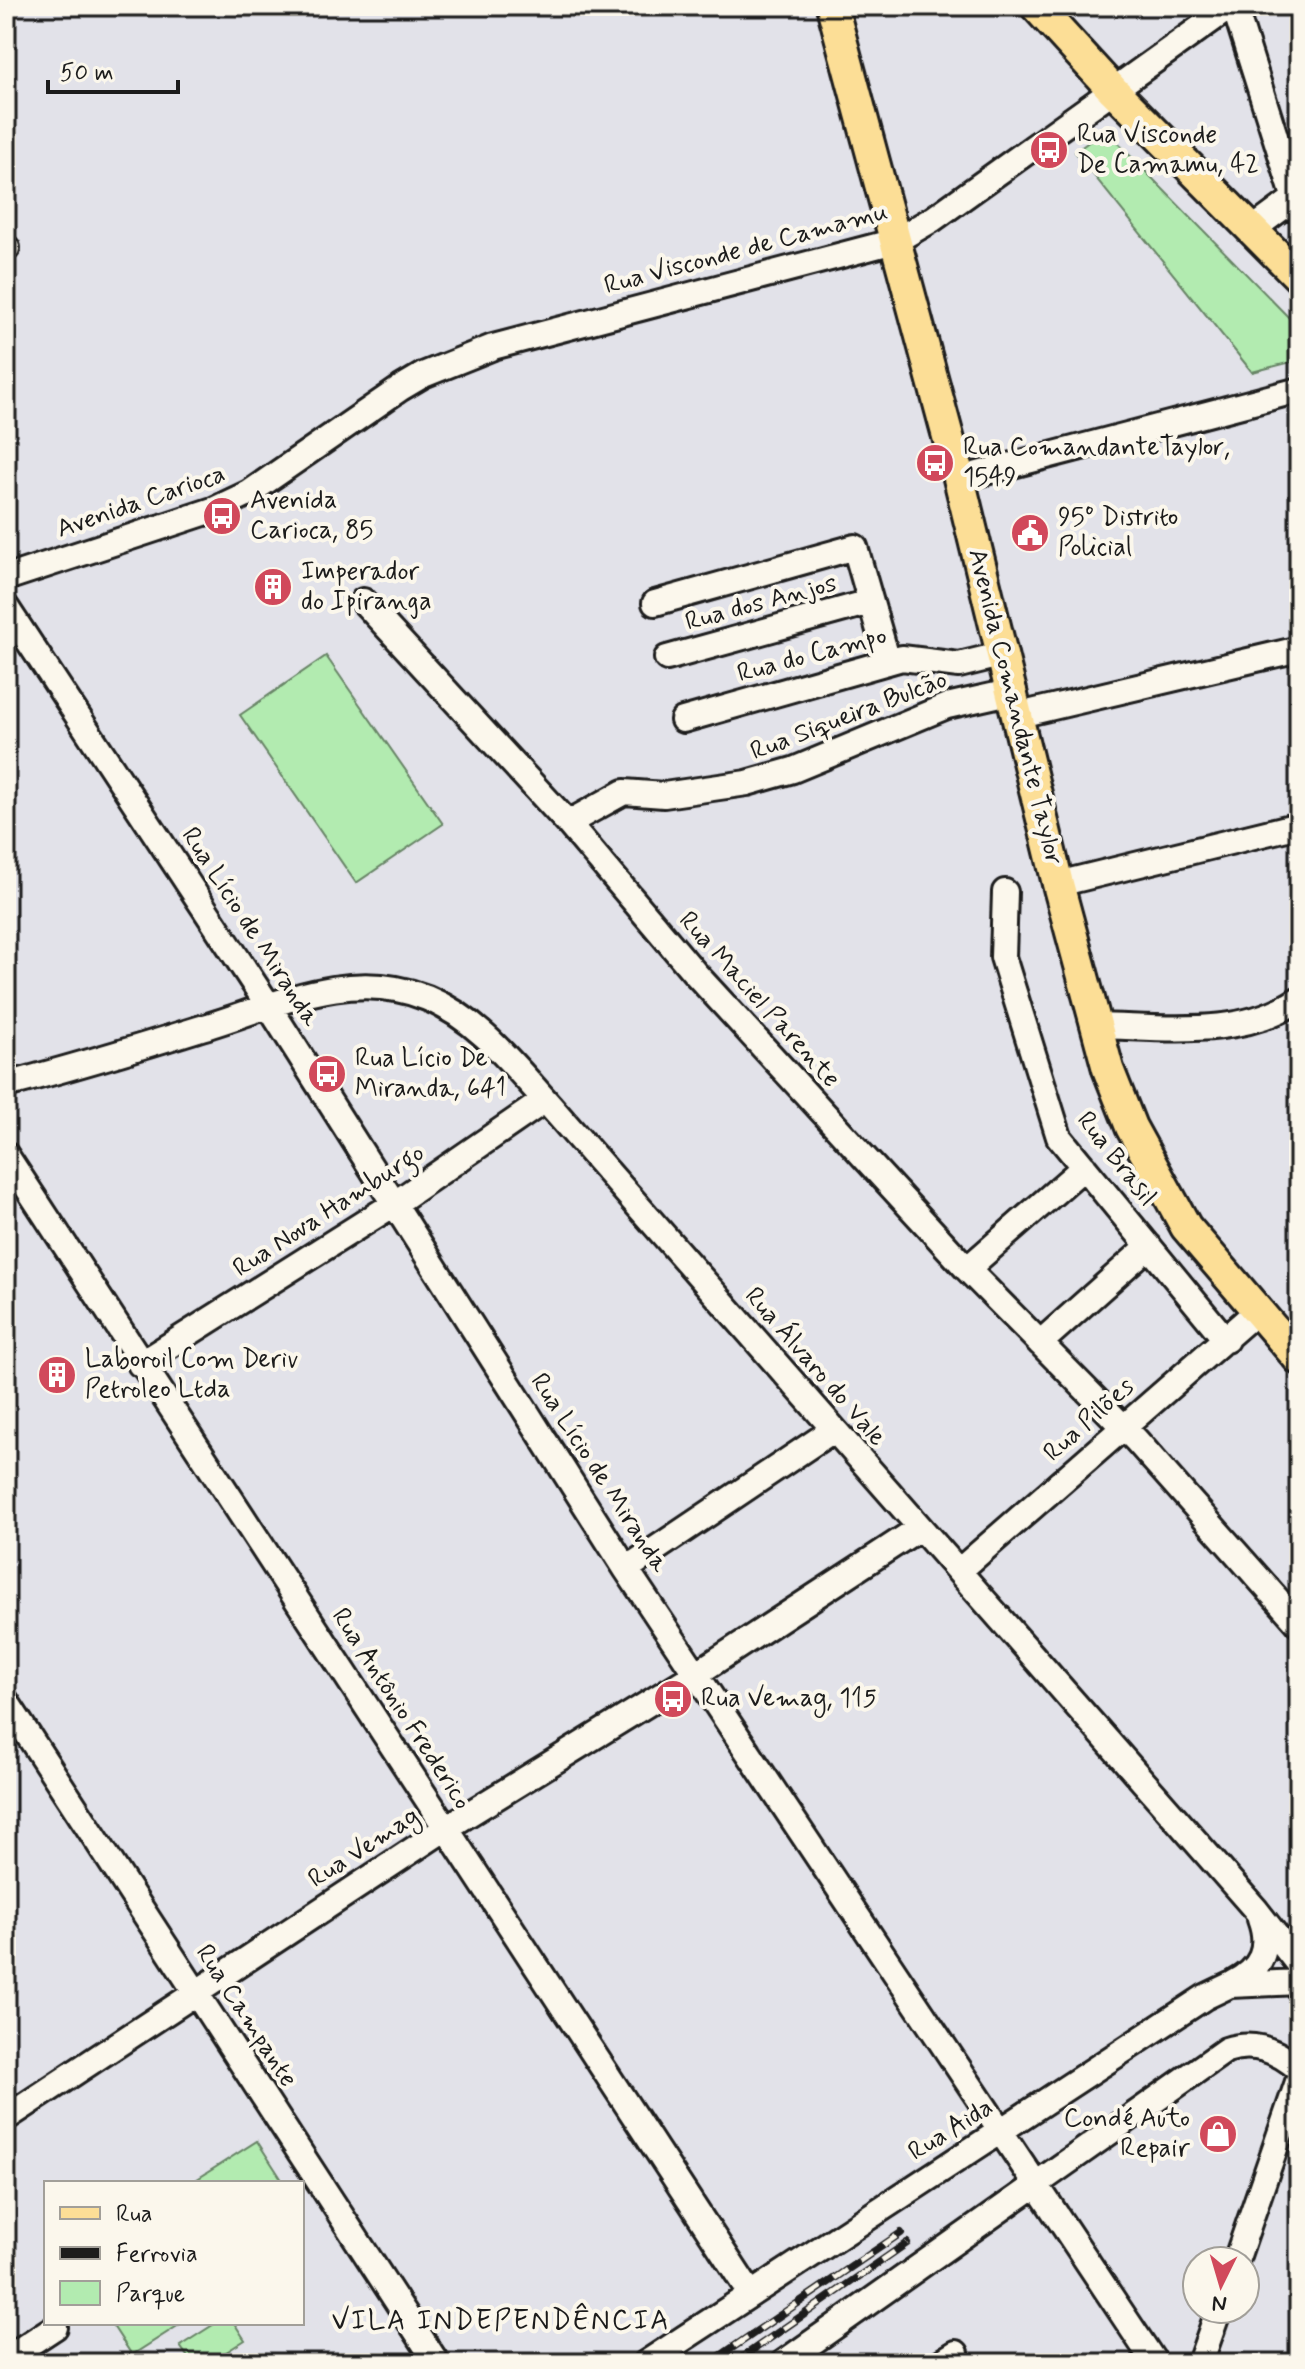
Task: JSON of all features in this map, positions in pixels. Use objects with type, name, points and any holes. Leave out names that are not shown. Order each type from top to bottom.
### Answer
[{"type":"main road","name":"Avenida Comandante Taylor","points":[[832,6],[959,479],[1058,884],[1108,1069],[1131,1127],[1164,1189],[1198,1243],[1298,1358]]},
{"type":"main road","points":[[1036,6],[1113,90],[1299,277]]},
{"type":"street","name":"Rua Visconde de Camamu","points":[[249,493],[401,388],[447,364],[493,347],[895,241],[933,219],[1232,6]]},
{"type":"street","points":[[1232,6],[1288,140],[1297,205],[1252,230]]},
{"type":"street","points":[[959,479],[1299,390]]},
{"type":"street","name":"Avenida Carioca","points":[[6,578],[213,510],[249,493]]},
{"type":"street","points":[[655,603],[856,548],[888,662]]},
{"type":"street","name":"Rua Maciel Parente","points":[[363,601],[568,823],[694,972],[967,1269],[1123,1427],[1231,1544],[1299,1624]]},
{"type":"street","name":"Rua dos Anjos","points":[[667,658],[870,602]]},
{"type":"street","name":"Rua Lício de Miranda","points":[[6,607],[268,1005],[626,1569],[1155,2363]]},
{"type":"street","name":"Rua Siqueira Bulcão","points":[[568,823],[624,792],[664,795],[747,783],[806,765],[947,706],[1016,703],[1299,649]]},
{"type":"street","name":"Rua do Campo","points":[[683,720],[888,662],[911,658],[959,665],[1004,654]]},
{"type":"street","points":[[1058,884],[1299,825]]},
{"type":"street","name":"Rua Brasil","points":[[1005,892],[1003,957],[1012,995],[1055,1127],[1084,1167],[1226,1340]]},
{"type":"street","name":"Rua Álvaro do Vale","points":[[6,1085],[198,1030],[268,1005],[335,988],[384,986],[405,990],[452,1012],[497,1046],[545,1100],[918,1529],[959,1571],[1256,1910],[1299,1965]]},
{"type":"street","points":[[1097,1026],[1166,1028],[1236,1024],[1280,1012],[1299,999]]},
{"type":"street","name":"Rua Nova Hamburgo","points":[[140,1364],[394,1204],[545,1100]]},
{"type":"street","name":"Rua Antônio Frederico","points":[[6,1155],[750,2293]]},
{"type":"street","points":[[967,1269],[1084,1167]]},
{"type":"street","points":[[1040,1343],[1149,1246]]},
{"type":"street","name":"Rua Pilões","points":[[959,1571],[1257,1311]]},
{"type":"street","points":[[626,1569],[833,1430]]},
{"type":"street","name":"Rua Vemag","points":[[6,2118],[446,1828],[696,1674],[918,1529]]},
{"type":"street","name":"Rua Campante","points":[[6,1701],[437,2363]]},
{"type":"street","name":"Rua Álvaro do Vale","points":[[1230,1985],[1249,1976],[1264,1955],[1266,1944],[1256,1910]]},
{"type":"street","name":"Rua Aida","points":[[646,2363],[1180,2012],[1230,1985],[1299,1982]]},
{"type":"street","points":[[791,2361],[1226,2050],[1249,2044],[1278,2054],[1299,2069]]},
{"type":"street","points":[[1242,2245],[1299,2079]]},
{"type":"street","points":[[1200,2363],[1213,2325]]},
{"type":"street","points":[[6,2359],[55,2327]]},
{"type":"green space","points":[[1105,130],[1297,326],[1299,360],[1252,372],[1075,152]]},
{"type":"green space","points":[[326,656],[443,824],[356,883],[240,715]]},
{"type":"green space","points":[[257,2141],[283,2181],[194,2181]]},
{"type":"green space","points":[[112,2325],[179,2325],[132,2355]]},
{"type":"green space","points":[[213,2325],[235,2325],[245,2340],[209,2363],[192,2363],[180,2346]]},
{"type":"railway","points":[[710,2363],[901,2233]]},
{"type":"railway","points":[[734,2363],[907,2243]]},
{"type":"place","name":"Rua Visconde De Camamu, 42","points":[[1049,150]]},
{"type":"place","name":"Rua ComandanteTaylor, 1549","points":[[935,463]]},
{"type":"place","name":"Avenida Carioca, 85","points":[[222,516]]},
{"type":"place","name":"95º Distrito Policial","points":[[1030,533]]},
{"type":"place","name":"Imperador do Ipiranga","points":[[273,587]]},
{"type":"place","name":"Rua Lício De Miranda, 641","points":[[327,1074]]},
{"type":"place","name":"Laboroil Com Deriv Petroleo Ltda","points":[[57,1375]]},
{"type":"place","name":"Rua Vemag, 115","points":[[673,1699]]},
{"type":"place","name":"Condé Auto Repair","points":[[1218,2134]]},
{"type":"district","name":"VILA INDEPENDÊNCIA","points":[[501,2321]]}]
